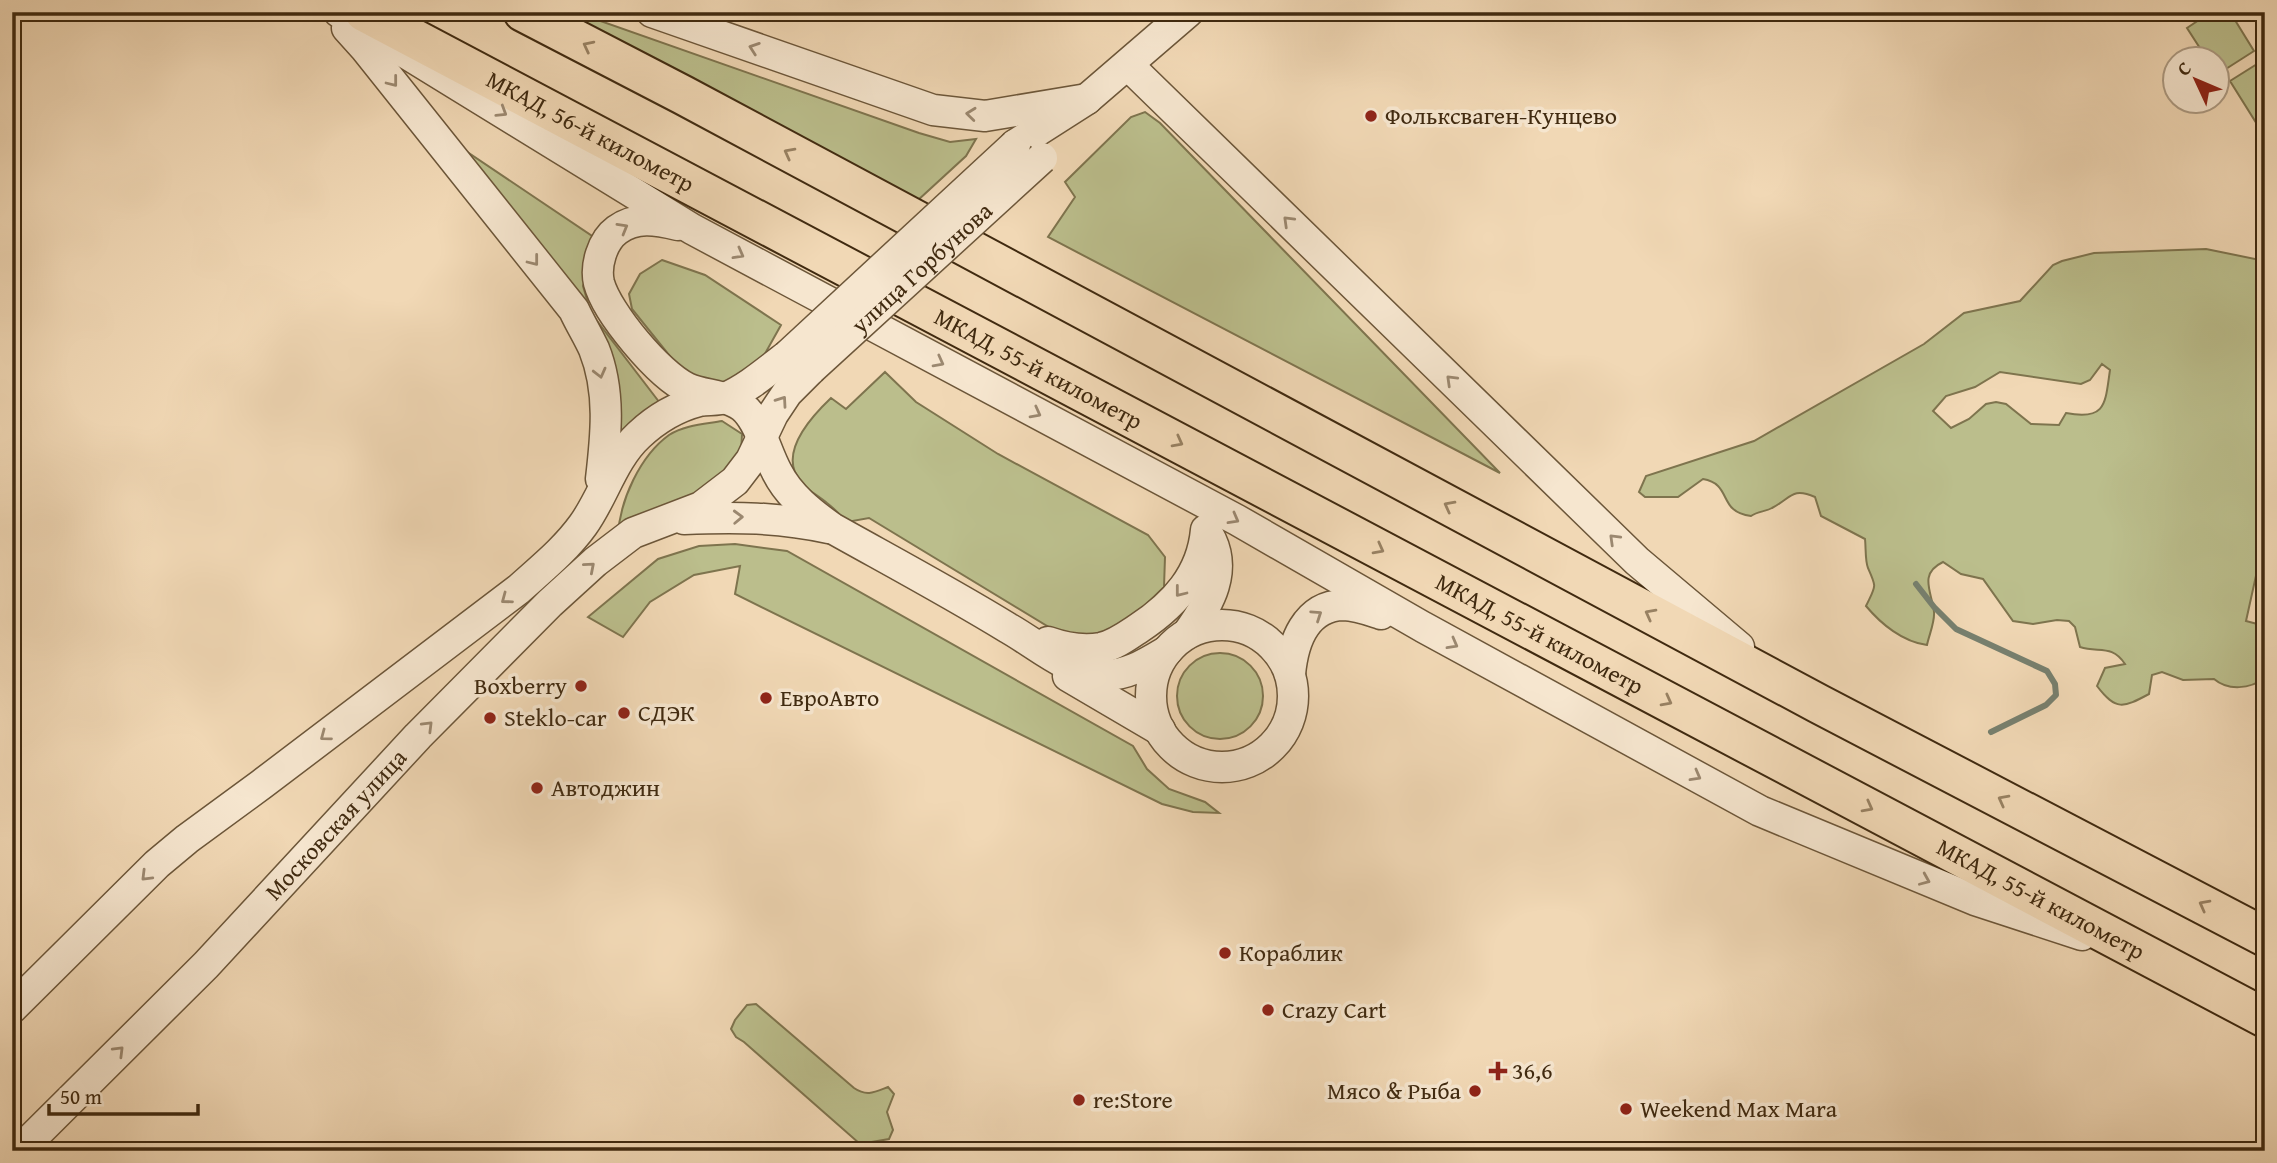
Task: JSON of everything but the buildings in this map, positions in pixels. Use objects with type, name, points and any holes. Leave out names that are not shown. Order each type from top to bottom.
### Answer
[{"type":"highway","name":"МКАД, 56-й километр","points":[[364,12],[814,250]]},
{"type":"highway","points":[[523,12],[1819,704],[2265,937]]},
{"type":"highway","name":"МКАД, 55-й километр","points":[[814,250],[2265,1018]]},
{"type":"highway","points":[[2196,982],[2265,1033]]},
{"type":"street","points":[[332,12],[365,48],[574,310],[595,351],[605,393],[607,422],[597,528],[604,539],[619,544]]},
{"type":"street","points":[[339,12],[692,229],[1237,520],[1423,627],[1760,811],[1975,900],[2149,957]]},
{"type":"street","points":[[652,12],[933,110],[985,116],[1087,99]]},
{"type":"street","name":"улица Горбунова","points":[[670,519],[701,507],[735,481],[751,460],[799,363],[1015,145],[1087,99],[1188,12]]},
{"type":"street","points":[[1128,65],[1637,561],[1709,624],[1819,704]]},
{"type":"street","name":"улица Горбунова","points":[[723,399],[799,363],[1042,158],[1087,99]]},
{"type":"street","points":[[1016,111],[1030,113],[1047,132],[1042,158]]},
{"type":"street","points":[[692,229],[645,219],[622,227],[605,245],[599,261],[599,282],[611,308],[666,375],[686,388],[743,408],[751,416],[778,475],[809,512],[1065,663],[1102,674],[1117,674],[1135,669],[1177,643],[1214,625],[1242,627],[1255,633],[1276,650],[1290,674]]},
{"type":"street","points":[[12,1008],[157,864],[519,589],[565,547],[584,523],[621,455],[638,436],[658,419],[680,407],[701,400],[723,399]]},
{"type":"street","points":[[1131,464],[1175,498],[1206,530],[1213,543],[1217,564],[1217,582],[1209,601],[1159,663],[1152,690],[1155,717],[1160,730]]},
{"type":"street","points":[[670,519],[776,518],[832,528]]},
{"type":"street","name":"Московская улица","points":[[19,1151],[206,965],[418,736],[550,603],[595,562],[633,533],[670,519]]},
{"type":"street","points":[[1008,628],[1059,646],[1079,649],[1102,648],[1120,640],[1160,614],[1176,599],[1191,578],[1201,557],[1206,530]]},
{"type":"street","points":[[1008,628],[1050,666],[1160,730],[1178,751],[1203,764],[1230,766],[1244,763],[1268,750],[1285,728],[1293,702],[1290,674],[1292,653],[1301,630],[1313,616],[1334,606],[1357,606],[1423,627]]},
{"type":"green space","points":[[560,12],[575,12],[919,133],[950,142],[976,139],[966,156],[917,201]]},
{"type":"green space","points":[[2211,12],[2230,12],[2254,51],[2232,65],[2232,46],[2199,46],[2187,28]]},
{"type":"green space","points":[[2265,59],[2265,137],[2232,84],[2232,80]]},
{"type":"green space","points":[[1145,112],[1160,123],[1500,473],[1048,237],[1075,197],[1065,182],[1131,117]]},
{"type":"green space","points":[[445,137],[598,240],[583,286],[591,313],[663,407],[617,448],[609,373]]},
{"type":"green space","points":[[2206,249],[2265,261],[2265,535],[2246,621],[2265,626],[2265,678],[2259,682],[2232,687],[2214,679],[2183,680],[2162,672],[2152,675],[2149,694],[2120,705],[2109,700],[2097,686],[2105,668],[2125,664],[2120,658],[2110,651],[2080,647],[2075,627],[2069,621],[2033,624],[2013,621],[1983,579],[1961,574],[1943,562],[1935,567],[1929,578],[1934,620],[1927,645],[1909,640],[1893,631],[1866,606],[1874,587],[1866,562],[1865,539],[1821,516],[1815,497],[1796,493],[1772,508],[1751,516],[1733,509],[1718,486],[1703,479],[1678,497],[1645,497],[1639,492],[1646,476],[1754,441],[1924,344],[1964,313],[2020,301],[2053,265],[2094,253]],"holes":[[[2102,364],[2110,370],[2102,407],[2089,414],[2066,413],[2059,425],[2031,424],[2006,404],[1996,402],[1986,404],[1969,419],[1951,428],[1933,411],[1946,396],[1975,387],[2000,372],[2081,384],[2090,380]]]},
{"type":"green space","points":[[662,260],[705,275],[781,325],[757,368],[723,384],[685,375],[632,309],[629,294],[640,274]]},
{"type":"green space","points":[[885,372],[916,402],[998,454],[1148,535],[1165,557],[1164,587],[1132,618],[1093,640],[1062,635],[869,518],[847,522],[801,482],[793,460],[795,448],[806,426],[831,398],[846,409]]},
{"type":"green space","points":[[722,421],[742,434],[741,455],[718,484],[618,535],[623,508],[633,480],[659,444],[681,429]]},
{"type":"green space","points":[[735,544],[787,551],[1133,746],[1147,769],[1169,789],[1205,802],[1219,813],[1193,812],[1162,804],[735,594],[740,566],[694,575],[650,602],[623,637],[588,617],[658,559],[699,546]]},
{"type":"green space","points":[[1220,653],[1237,656],[1251,665],[1260,679],[1263,696],[1260,713],[1251,727],[1237,736],[1220,739],[1203,736],[1189,727],[1180,713],[1177,696],[1180,679],[1189,665],[1203,656]]},
{"type":"green space","points":[[756,1004],[854,1088],[867,1093],[888,1087],[894,1094],[887,1112],[893,1130],[889,1139],[860,1144],[736,1037],[731,1029],[735,1020],[747,1005]]},
{"type":"waterway","points":[[1916,584],[1956,629],[2047,671],[2055,684],[2056,695],[2046,705],[1991,732]]},
{"type":"place","name":"Фольксваген-Кунцево","points":[[1371,116]]},
{"type":"place","name":"Boxberry","points":[[581,686]]},
{"type":"place","name":"ЕвроАвто","points":[[766,698]]},
{"type":"place","name":"СДЭК","points":[[624,713]]},
{"type":"place","name":"Steklo-car","points":[[490,718]]},
{"type":"place","name":"Автоджин","points":[[537,788]]},
{"type":"place","name":"Кораблик","points":[[1225,953]]},
{"type":"place","name":"Crazy Cart","points":[[1268,1010]]},
{"type":"place","name":"36,6","points":[[1498,1071]]},
{"type":"place","name":"Мясо & Рыба","points":[[1475,1091]]},
{"type":"place","name":"re:Store","points":[[1079,1100]]},
{"type":"place","name":"Weekend Max Mara","points":[[1626,1109]]}]
